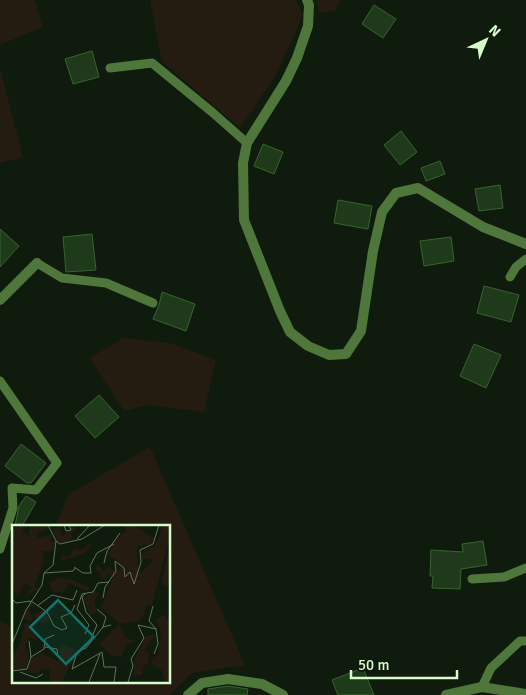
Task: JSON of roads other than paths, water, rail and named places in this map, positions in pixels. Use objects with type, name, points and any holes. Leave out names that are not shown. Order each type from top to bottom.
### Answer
[{"type":"street","points":[[307,0],[309,5],[308,20],[297,58],[286,81],[247,144],[242,164],[244,220],[290,332],[308,346],[329,356],[346,354],[361,331],[373,251],[382,212],[396,193],[418,188],[483,228],[526,244]]},
{"type":"street","points":[[0,300],[37,263]]},
{"type":"street","points":[[188,695],[202,682],[228,679],[262,684],[284,695]]},
{"type":"street","points":[[446,695],[482,687],[526,694]]},
{"type":"lane","points":[[110,68],[152,63],[212,112],[247,144]]},
{"type":"lane","points":[[510,277],[516,267],[526,260]]},
{"type":"lane","points":[[37,263],[62,278],[106,283],[153,303]]},
{"type":"lane","points":[[0,381],[57,463],[36,490],[12,488],[14,508],[0,549]]},
{"type":"lane","points":[[472,579],[504,577],[526,568]]},
{"type":"lane","points":[[482,687],[491,668],[520,641],[526,640]]}]
